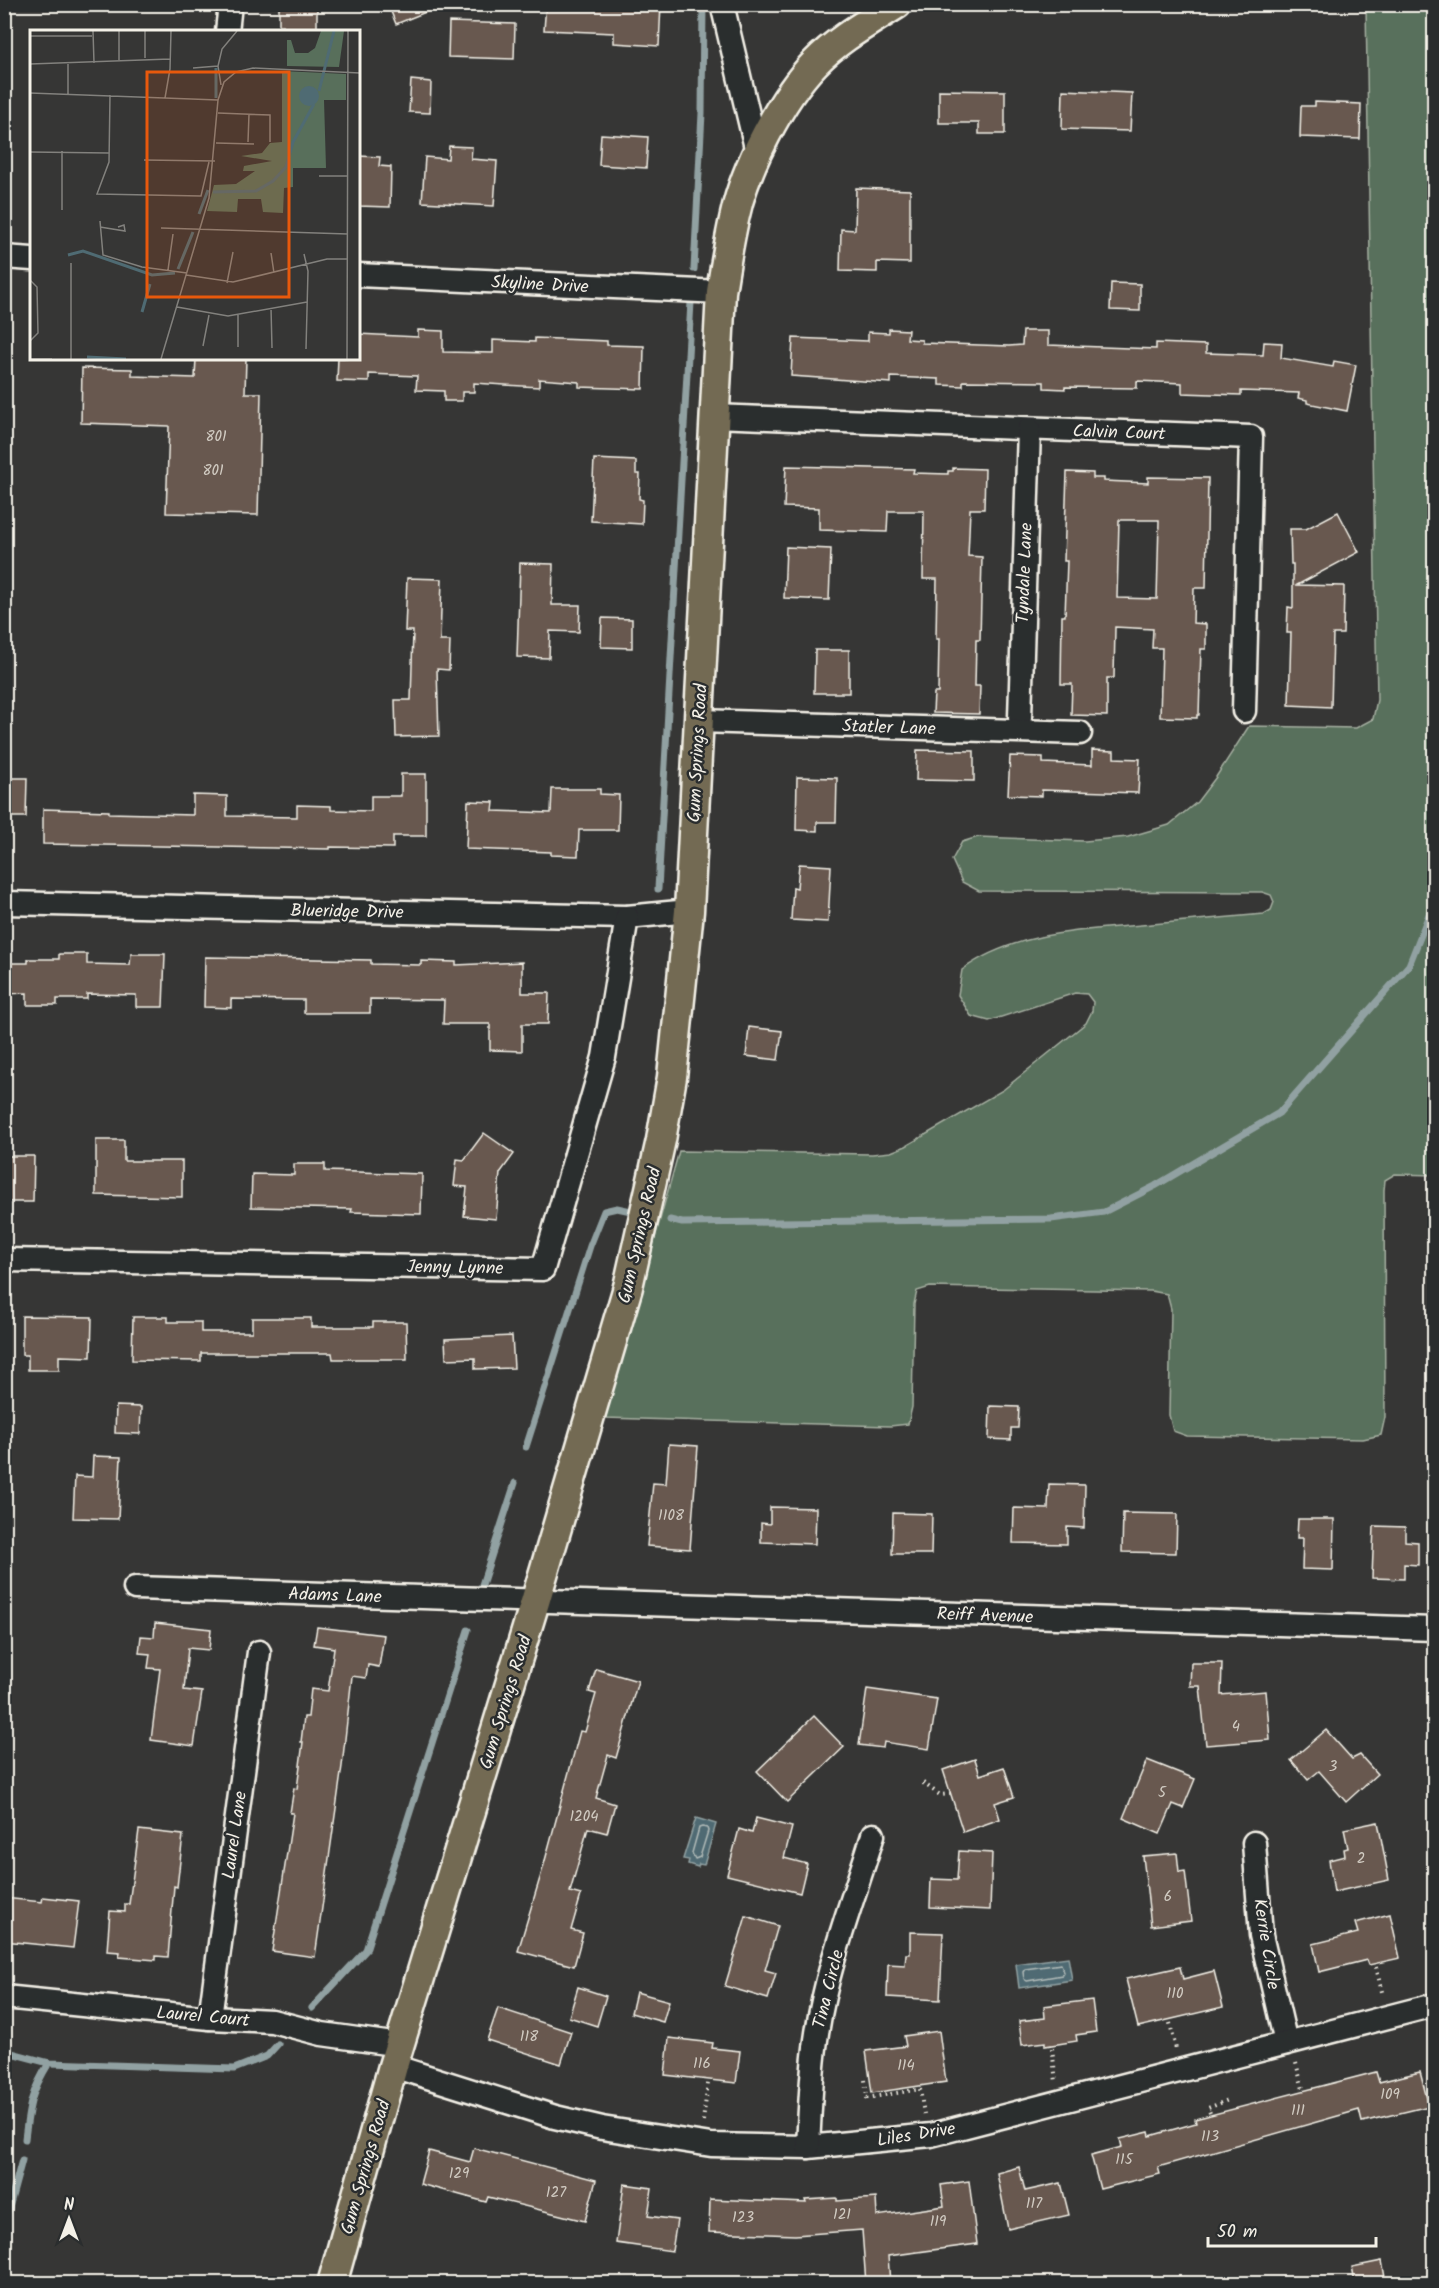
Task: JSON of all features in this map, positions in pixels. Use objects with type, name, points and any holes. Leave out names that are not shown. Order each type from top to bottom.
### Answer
[{"type":"main road","name":"Gum Springs Road","points":[[332,2283],[397,2056],[628,1287],[661,1140],[672,1077],[689,911],[721,292],[735,213],[757,152],[783,102],[815,62],[850,34],[897,4]]},
{"type":"street","points":[[227,30],[230,4]]},
{"type":"street","points":[[722,4],[757,152]]},
{"type":"street","points":[[4,257],[30,259]]},
{"type":"street","name":"Skyline Drive","points":[[360,275],[721,292]]},
{"type":"street","name":"Calvin Court","points":[[714,416],[1251,437],[1244,711]]},
{"type":"street","name":"Tyndale Lane","points":[[1020,718],[1029,429]]},
{"type":"street","name":"Statler Lane","points":[[699,721],[1080,733]]},
{"type":"street","name":"Blueridge Drive","points":[[4,903],[627,917],[689,911]]},
{"type":"street","name":"Jenny Lynne","points":[[4,1260],[543,1269],[604,1057],[627,917]]},
{"type":"street","name":"Adams Lane","points":[[135,1588],[535,1602]]},
{"type":"street","name":"Reiff Avenue","points":[[535,1602],[1434,1629]]},
{"type":"street","name":"Laurel Lane","points":[[210,2018],[259,1652]]},
{"type":"street","name":"Tina Circle","points":[[808,2147],[811,2083],[817,2032],[827,1984],[873,1835]]},
{"type":"street","name":"Kerrie Circle","points":[[1254,1843],[1261,1935],[1286,2043]]},
{"type":"street","name":"Laurel Court","points":[[4,1997],[210,2018],[272,2021],[397,2056]]},
{"type":"street","name":"Liles Drive","points":[[397,2056],[579,2124],[701,2143],[808,2147],[927,2135],[1434,2005]]},
{"type":"path","points":[[923,1783],[940,1795],[950,1794]]},
{"type":"path","points":[[1376,1967],[1389,2017]]},
{"type":"path","points":[[1052,2048],[1059,2101]]},
{"type":"path","points":[[865,2080],[867,2098],[920,2090],[927,2135]]},
{"type":"path","points":[[701,2143],[708,2083]]},
{"type":"path","points":[[1210,2113],[1208,2108],[1228,2100]]},
{"type":"green space","points":[[1366,5],[1434,5],[1434,1175],[1395,1174],[1385,1180],[1385,1417],[1381,1435],[1363,1439],[1187,1436],[1173,1431],[1169,1415],[1171,1309],[1167,1294],[1151,1291],[930,1287],[917,1291],[914,1304],[912,1407],[908,1424],[890,1426],[605,1418],[679,1151],[872,1154],[891,1152],[906,1146],[1003,1090],[1086,1023],[1092,1011],[1093,1002],[1087,994],[1075,993],[989,1021],[971,1016],[958,995],[962,970],[1002,948],[1047,936],[1094,929],[1264,914],[1271,910],[1274,902],[1271,895],[1262,892],[979,891],[962,882],[952,860],[962,842],[978,837],[1085,841],[1128,837],[1169,825],[1197,802],[1249,726],[1356,728],[1373,719],[1377,700]]},
{"type":"water","points":[[696,1818],[716,1824],[704,1865],[699,1864],[698,1867],[688,1864],[689,1860],[683,1859]]},
{"type":"water","points":[[1068,1957],[1072,1980],[1019,1988],[1016,1964]]},
{"type":"building","points":[[279,4],[317,4],[317,30],[283,30],[283,25],[279,25]]},
{"type":"building","points":[[388,4],[443,4],[443,5],[396,24]]},
{"type":"building","points":[[546,4],[661,4],[659,46],[614,43],[614,33],[544,30]]},
{"type":"building","points":[[449,22],[515,24],[514,59],[448,57]]},
{"type":"building","points":[[411,80],[431,82],[430,113],[409,112]]},
{"type":"building","points":[[939,90],[1005,91],[1005,134],[979,134],[979,123],[939,123]]},
{"type":"building","points":[[1063,90],[1132,93],[1130,131],[1062,129]]},
{"type":"building","points":[[1315,102],[1361,104],[1360,139],[1300,137],[1301,106],[1315,106]]},
{"type":"building","points":[[601,134],[648,137],[646,168],[599,165]]},
{"type":"building","points":[[449,146],[472,147],[471,159],[497,161],[494,206],[422,202],[425,157],[448,159]]},
{"type":"building","points":[[360,156],[380,157],[379,166],[391,167],[390,207],[360,206]]},
{"type":"building","points":[[856,188],[910,190],[910,263],[877,262],[877,272],[840,271],[841,229],[855,230]]},
{"type":"building","points":[[1111,283],[1140,284],[1140,311],[1110,310]]},
{"type":"building","points":[[889,329],[908,330],[907,339],[922,340],[922,343],[1022,345],[1023,331],[1048,331],[1048,345],[1156,349],[1156,343],[1206,345],[1206,353],[1263,355],[1264,342],[1282,343],[1281,358],[1333,367],[1334,361],[1356,365],[1347,411],[1307,403],[1307,400],[1298,398],[1299,393],[1241,391],[1241,395],[1182,393],[1182,383],[1137,381],[1137,388],[1065,387],[1065,389],[1044,388],[1044,382],[963,381],[963,386],[939,385],[939,379],[891,377],[891,383],[791,376],[793,338],[868,341],[868,332],[889,333]]},
{"type":"building","points":[[418,330],[443,331],[443,352],[493,353],[493,340],[535,342],[535,338],[607,341],[607,345],[644,346],[643,389],[579,387],[579,382],[539,379],[539,387],[474,383],[474,392],[462,392],[462,401],[444,401],[444,391],[416,390],[417,376],[369,374],[369,382],[337,381],[338,360],[360,360],[360,334],[418,337]]},
{"type":"building","points":[[196,360],[246,360],[245,393],[261,393],[258,515],[166,513],[169,426],[81,423],[82,368],[132,369],[132,376],[195,378]]},
{"type":"building","points":[[594,459],[636,461],[636,474],[640,474],[639,499],[643,500],[642,524],[591,521]]},
{"type":"building","points":[[786,466],[914,469],[913,473],[948,474],[948,471],[953,471],[953,468],[985,469],[984,509],[970,509],[968,556],[982,557],[980,640],[976,640],[975,686],[980,686],[979,714],[933,713],[934,693],[938,693],[937,579],[923,579],[924,511],[888,511],[887,532],[819,530],[819,508],[784,507]]},
{"type":"building","points":[[1067,472],[1093,473],[1093,478],[1104,478],[1104,481],[1148,483],[1148,477],[1208,478],[1206,588],[1194,588],[1193,623],[1206,624],[1206,649],[1201,649],[1199,715],[1197,718],[1160,717],[1162,648],[1152,648],[1153,629],[1115,627],[1114,678],[1107,678],[1107,716],[1071,715],[1072,684],[1061,684],[1062,616],[1065,616],[1067,561],[1064,561]],"holes":[[[1119,520],[1159,520],[1157,599],[1117,598]]]},
{"type":"building","points":[[1338,512],[1359,552],[1297,585],[1344,586],[1343,634],[1333,634],[1331,707],[1289,705],[1291,633],[1287,633],[1288,607],[1293,608],[1290,529],[1306,529]]},
{"type":"building","points":[[786,547],[831,549],[829,600],[784,598]]},
{"type":"building","points":[[520,563],[553,564],[552,605],[580,605],[579,632],[550,631],[549,658],[517,657]]},
{"type":"building","points":[[407,578],[442,579],[440,641],[450,641],[449,670],[437,669],[439,736],[396,737],[395,700],[411,700],[413,631],[405,631]]},
{"type":"building","points":[[602,618],[632,619],[632,648],[601,647]]},
{"type":"building","points":[[815,650],[849,650],[849,693],[814,693]]},
{"type":"building","points":[[917,750],[974,751],[974,781],[916,780]]},
{"type":"building","points":[[1092,750],[1114,751],[1114,758],[1140,759],[1138,793],[1042,790],[1042,796],[1008,795],[1010,756],[1043,757],[1043,763],[1092,765]]},
{"type":"building","points":[[401,774],[426,774],[426,836],[393,836],[393,848],[43,844],[43,809],[193,815],[193,795],[227,796],[227,816],[297,817],[297,805],[331,806],[331,810],[371,811],[371,796],[401,796]]},
{"type":"building","points":[[797,777],[837,778],[836,822],[817,822],[817,831],[796,830]]},
{"type":"building","points":[[4,778],[27,778],[26,817],[4,817]]},
{"type":"building","points":[[552,789],[600,789],[600,794],[619,795],[618,830],[579,830],[578,856],[551,855],[551,852],[466,849],[468,801],[494,802],[493,811],[551,813]]},
{"type":"building","points":[[799,864],[831,866],[828,922],[791,920],[793,887],[797,888]]},
{"type":"building","points":[[59,954],[87,954],[87,964],[130,965],[131,954],[165,954],[163,1007],[136,1007],[136,995],[87,994],[87,999],[57,999],[57,1005],[27,1005],[27,993],[4,994],[4,963],[28,963],[28,959],[59,959]]},
{"type":"building","points":[[205,957],[371,960],[371,964],[421,965],[421,961],[456,962],[456,965],[522,962],[522,993],[549,993],[548,1024],[522,1024],[522,1051],[490,1050],[490,1024],[443,1024],[444,1000],[370,999],[370,1013],[304,1013],[304,1000],[231,999],[231,1008],[204,1007]]},
{"type":"building","points":[[749,1027],[782,1031],[778,1060],[746,1056]]},
{"type":"building","points":[[484,1133],[514,1154],[500,1173],[496,1219],[464,1216],[467,1187],[454,1186],[457,1159],[464,1160]]},
{"type":"building","points":[[96,1140],[124,1140],[124,1161],[182,1161],[182,1197],[96,1195]]},
{"type":"building","points":[[4,1156],[34,1156],[33,1202],[4,1202]]},
{"type":"building","points":[[294,1164],[325,1164],[325,1171],[422,1174],[421,1214],[351,1212],[352,1209],[251,1207],[252,1174],[294,1175]]},
{"type":"building","points":[[22,1316],[92,1317],[91,1357],[59,1356],[59,1370],[28,1370],[28,1355],[22,1355]]},
{"type":"building","points":[[133,1317],[168,1317],[168,1322],[201,1322],[201,1332],[252,1332],[252,1318],[311,1318],[311,1327],[373,1327],[373,1322],[406,1322],[407,1359],[333,1359],[332,1353],[201,1353],[201,1361],[132,1360]]},
{"type":"building","points":[[512,1336],[514,1368],[475,1369],[475,1358],[446,1359],[445,1339]]},
{"type":"building","points":[[116,1406],[141,1407],[140,1434],[115,1433]]},
{"type":"building","points":[[990,1406],[1019,1407],[1018,1428],[1011,1428],[1011,1440],[989,1439]]},
{"type":"building","points":[[669,1444],[698,1446],[690,1549],[647,1546],[653,1483],[666,1484]]},
{"type":"building","points":[[93,1456],[121,1457],[118,1519],[73,1518],[75,1476],[92,1477]]},
{"type":"building","points":[[1049,1484],[1085,1485],[1084,1528],[1067,1527],[1067,1544],[1013,1543],[1014,1508],[1048,1509]]},
{"type":"building","points":[[770,1507],[816,1508],[815,1544],[761,1542],[761,1523],[770,1524]]},
{"type":"building","points":[[893,1513],[932,1514],[931,1554],[892,1554]]},
{"type":"building","points":[[1123,1513],[1177,1514],[1176,1553],[1122,1552]]},
{"type":"building","points":[[1298,1519],[1334,1519],[1333,1570],[1302,1569],[1303,1538],[1297,1538]]},
{"type":"building","points":[[1374,1526],[1405,1527],[1405,1541],[1418,1542],[1418,1565],[1404,1564],[1404,1579],[1372,1578]]},
{"type":"building","points":[[155,1623],[211,1629],[209,1650],[188,1648],[184,1690],[202,1692],[194,1746],[151,1740],[160,1669],[148,1668],[150,1654],[139,1653],[141,1636],[154,1637]]},
{"type":"building","points":[[317,1627],[384,1635],[379,1667],[368,1665],[366,1678],[352,1676],[342,1766],[315,1957],[272,1951],[293,1813],[290,1813],[294,1788],[297,1789],[304,1717],[308,1717],[311,1689],[328,1691],[334,1648],[314,1645]]},
{"type":"building","points":[[1191,1663],[1222,1663],[1221,1695],[1266,1691],[1270,1740],[1206,1745],[1200,1686],[1190,1686]]},
{"type":"building","points":[[596,1669],[638,1681],[616,1758],[608,1755],[596,1798],[615,1804],[607,1833],[588,1828],[570,1892],[581,1895],[571,1930],[583,1933],[574,1966],[518,1951],[580,1731],[585,1732],[596,1694],[589,1692]]},
{"type":"building","points":[[867,1689],[937,1699],[929,1749],[884,1742],[883,1748],[859,1745]]},
{"type":"building","points":[[814,1716],[844,1747],[787,1802],[757,1771]]},
{"type":"building","points":[[1326,1730],[1352,1759],[1360,1755],[1377,1774],[1346,1802],[1319,1771],[1308,1780],[1291,1760]]},
{"type":"building","points":[[975,1759],[980,1775],[1004,1767],[1014,1797],[995,1803],[1000,1819],[963,1832],[943,1770]]},
{"type":"building","points":[[1147,1760],[1195,1779],[1183,1808],[1173,1804],[1160,1834],[1123,1818]]},
{"type":"building","points":[[756,1818],[792,1827],[784,1858],[807,1864],[800,1893],[727,1875],[739,1829],[752,1833]]},
{"type":"building","points":[[1378,1822],[1389,1880],[1334,1892],[1329,1860],[1345,1856],[1344,1849],[1348,1848],[1344,1829]]},
{"type":"building","points":[[139,1830],[183,1835],[177,1887],[174,1886],[168,1957],[156,1956],[156,1960],[119,1957],[120,1952],[107,1951],[110,1911],[125,1912],[125,1904],[129,1904]]},
{"type":"building","points":[[959,1851],[992,1853],[990,1910],[930,1907],[931,1879],[957,1880]]},
{"type":"building","points":[[1177,1853],[1179,1872],[1185,1871],[1191,1921],[1151,1926],[1143,1856]]},
{"type":"building","points":[[43,1897],[79,1901],[73,1948],[4,1941],[4,1898],[42,1902]]},
{"type":"building","points":[[1390,1914],[1400,1958],[1369,1965],[1367,1960],[1319,1972],[1313,1944],[1358,1933],[1355,1923]]},
{"type":"building","points":[[746,1916],[778,1926],[765,1970],[776,1973],[768,1999],[725,1986]]},
{"type":"building","points":[[910,1932],[943,1933],[940,2000],[887,1997],[888,1964],[905,1965],[906,1954],[910,1954]]},
{"type":"building","points":[[1180,1967],[1183,1979],[1214,1971],[1223,2007],[1138,2027],[1126,1979]]},
{"type":"building","points":[[578,1987],[606,1996],[597,2026],[569,2017]]},
{"type":"building","points":[[636,1992],[669,2001],[663,2022],[631,2013]]},
{"type":"building","points":[[1092,2000],[1096,2032],[1076,2035],[1077,2041],[1045,2046],[1045,2042],[1022,2045],[1019,2021],[1045,2018],[1044,2006]]},
{"type":"building","points":[[498,2008],[571,2032],[561,2064],[487,2040]]},
{"type":"building","points":[[939,2031],[946,2082],[872,2093],[866,2051],[906,2046],[904,2036]]},
{"type":"building","points":[[669,2038],[713,2043],[712,2048],[740,2051],[736,2083],[665,2075]]},
{"type":"building","points":[[1376,2072],[1379,2082],[1420,2072],[1429,2106],[1362,2122],[1359,2110],[1158,2167],[1160,2174],[1100,2189],[1091,2155],[1122,2147],[1120,2139],[1149,2132],[1150,2136],[1196,2123],[1195,2119]]},
{"type":"building","points":[[474,2148],[596,2180],[585,2221],[488,2197],[486,2202],[420,2184],[429,2151],[470,2162]]},
{"type":"building","points":[[1019,2167],[1025,2191],[1061,2183],[1069,2215],[1008,2229],[997,2173]]},
{"type":"building","points":[[969,2181],[977,2244],[888,2256],[890,2283],[866,2283],[862,2230],[795,2235],[709,2232],[710,2199],[806,2203],[805,2200],[837,2198],[837,2201],[876,2198],[877,2216],[944,2206],[941,2185]]},
{"type":"building","points":[[624,2184],[652,2188],[648,2216],[677,2220],[672,2251],[616,2243]]},
{"type":"building","points":[[1382,2261],[1386,2283],[1355,2283],[1352,2267]]},
{"type":"waterway","points":[[694,269],[702,113],[703,4]]},
{"type":"waterway","points":[[658,889],[691,302]]},
{"type":"waterway","points":[[670,1220],[682,1223],[1051,1219],[1104,1212],[1155,1186],[1279,1113],[1409,965],[1434,902]]},
{"type":"waterway","points":[[526,1447],[590,1246],[604,1211],[617,1208],[631,1211]]},
{"type":"waterway","points":[[479,1594],[515,1483]]},
{"type":"waterway","points":[[312,2008],[366,1950],[468,1630]]},
{"type":"waterway","points":[[4,2051],[49,2063],[234,2069],[267,2056],[278,2044]]},
{"type":"waterway","points":[[25,2139],[32,2099],[38,2082],[49,2063]]},
{"type":"waterway","points":[[4,2226],[22,2160]]}]
